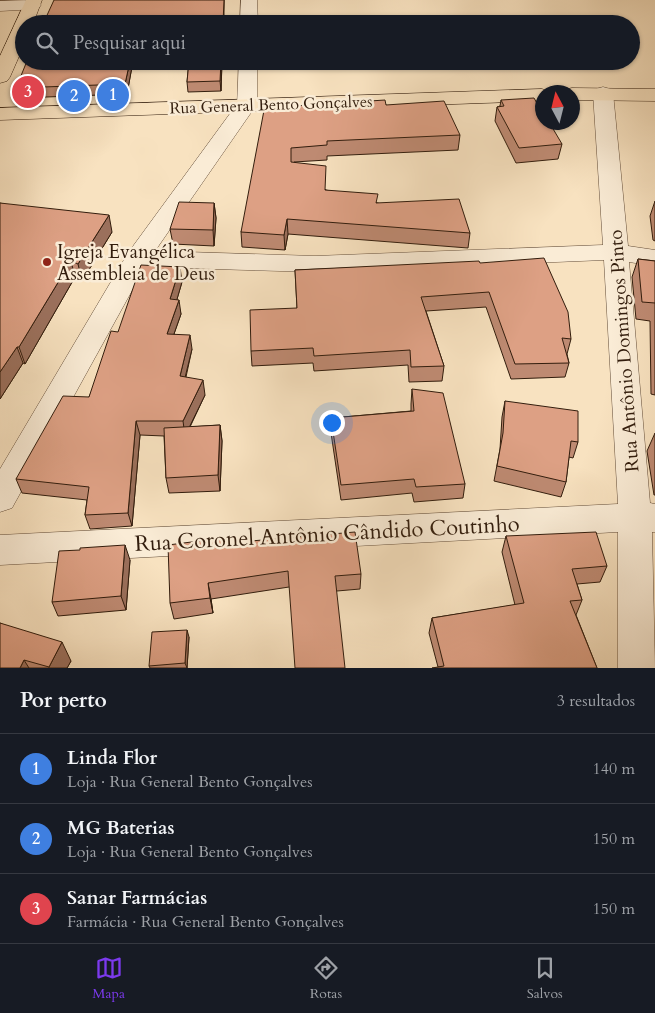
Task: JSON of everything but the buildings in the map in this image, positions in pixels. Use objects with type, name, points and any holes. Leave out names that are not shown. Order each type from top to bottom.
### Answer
[{"type":"main road","points":[[28,15],[33,3]]},
{"type":"main road","points":[[0,77],[15,44]]},
{"type":"main road","points":[[580,94],[655,95]]},
{"type":"main road","name":"Rua General Bento Gonçalves","points":[[4,112],[535,95]]},
{"type":"street","points":[[249,0],[249,15]]},
{"type":"street","points":[[0,6],[33,3]]},
{"type":"street","points":[[0,498],[137,259],[247,104],[248,70]]},
{"type":"street","name":"Rua Antônio Domingos Pinto","points":[[603,93],[616,252],[645,517],[638,668]]},
{"type":"street","points":[[137,259],[315,264],[616,252],[655,258]]},
{"type":"street","name":"Rua Coronel Antônio Cândido Coutinho","points":[[0,550],[645,517]]},
{"type":"place","name":"Sanar Farmácias","points":[[28,92]]},
{"type":"place","name":"Linda Flor","points":[[113,95]]},
{"type":"place","name":"MG Baterias","points":[[74,96]]},
{"type":"place","name":"Igreja Evangélica Assembleia de Deus","points":[[47,262]]}]
